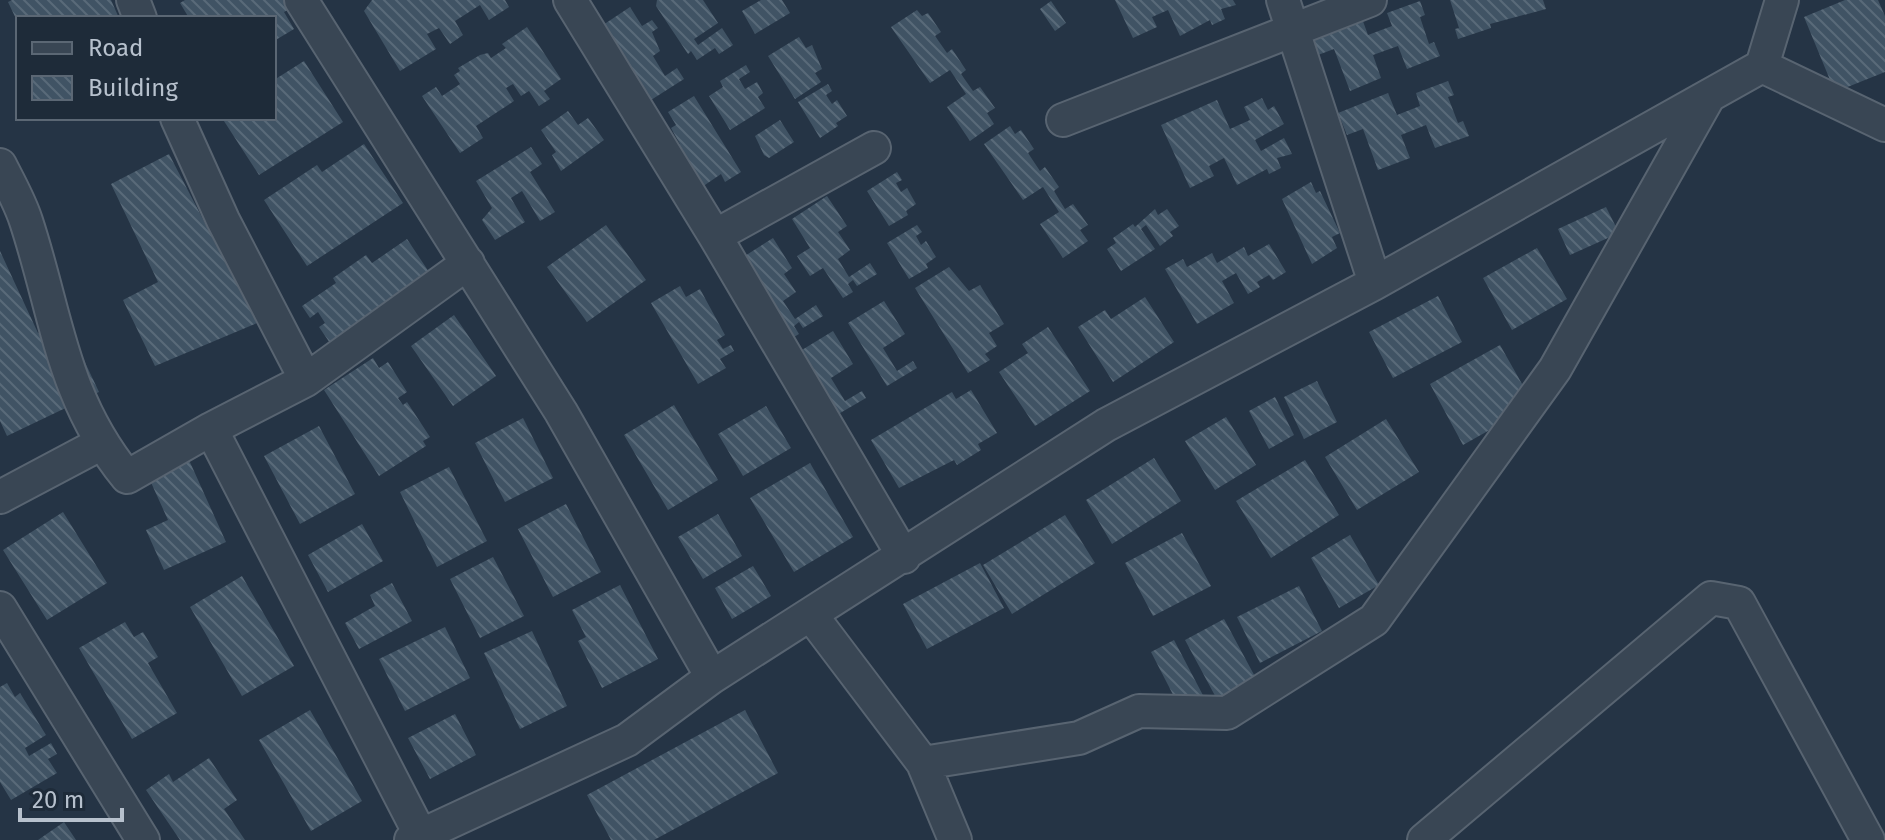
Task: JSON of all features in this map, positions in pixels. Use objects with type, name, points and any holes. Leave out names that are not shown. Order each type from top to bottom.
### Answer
[{"type":"street","points":[[301,0],[561,412],[712,677]]},
{"type":"street","points":[[570,0],[715,236],[904,557]]},
{"type":"street","points":[[1063,120],[1288,15],[1370,0]]},
{"type":"street","points":[[211,429],[416,838],[627,740],[712,677],[1106,425],[1375,283],[1762,66],[1782,0]]},
{"type":"street","points":[[1288,15],[1375,283]]},
{"type":"street","points":[[1762,66],[1885,125]]},
{"type":"street","points":[[923,763],[1079,738],[1139,711],[1227,713],[1374,620],[1555,369],[1709,96]]},
{"type":"street","points":[[178,120],[223,220],[306,380]]},
{"type":"street","points":[[715,236],[874,148]]},
{"type":"street","points":[[0,165],[26,218],[68,373],[100,444],[127,477],[306,380],[468,263]]},
{"type":"street","points":[[0,497],[100,444]]},
{"type":"street","points":[[1424,840],[1711,598],[1739,603],[1868,840]]},
{"type":"street","points":[[0,608],[143,840]]},
{"type":"street","points":[[811,615],[923,763],[955,840]]},
{"type":"building","points":[[111,0],[118,16],[16,16],[16,19],[8,2]]},
{"type":"building","points":[[185,0],[285,0],[290,9],[284,12],[294,29],[276,40],[276,16],[188,16],[180,3]]},
{"type":"building","points":[[372,0],[505,0],[509,7],[489,20],[480,5],[455,21],[463,35],[450,44],[439,28],[427,34],[436,49],[400,71],[364,11]]},
{"type":"building","points":[[657,0],[703,0],[718,23],[694,39],[698,45],[722,28],[733,45],[719,54],[715,48],[697,60],[691,51],[688,54],[656,6]]},
{"type":"building","points":[[761,0],[782,0],[790,13],[755,34],[742,11]]},
{"type":"building","points":[[1115,0],[1233,0],[1236,5],[1221,9],[1225,19],[1212,25],[1210,20],[1180,36],[1168,10],[1152,17],[1157,27],[1133,38]]},
{"type":"building","points":[[1450,0],[1543,0],[1546,9],[1490,24],[1491,28],[1458,39],[1455,29],[1459,28]]},
{"type":"building","points":[[1845,0],[1878,0],[1885,16],[1885,72],[1835,92],[1804,17]]},
{"type":"building","points":[[1051,1],[1066,23],[1055,31],[1040,9]]},
{"type":"building","points":[[1420,1],[1425,15],[1420,17],[1429,44],[1434,42],[1440,56],[1407,69],[1398,46],[1373,55],[1381,78],[1350,91],[1334,49],[1318,55],[1309,33],[1360,13],[1368,35],[1392,26],[1387,13]]},
{"type":"building","points":[[630,7],[642,26],[652,20],[658,28],[652,32],[660,51],[653,56],[665,76],[677,68],[684,79],[651,100],[647,93],[642,97],[603,25]]},
{"type":"building","points":[[917,10],[922,16],[928,13],[941,32],[935,36],[947,53],[952,49],[966,70],[961,74],[973,91],[980,87],[995,108],[987,113],[994,124],[970,141],[947,107],[966,94],[950,70],[930,83],[891,27]]},
{"type":"building","points":[[527,27],[561,79],[544,91],[550,99],[539,106],[529,91],[521,96],[513,84],[506,88],[514,101],[476,126],[483,138],[460,153],[422,96],[436,87],[442,96],[460,84],[454,75],[460,71],[458,68],[480,55],[488,53],[491,58],[506,48],[502,44]]},
{"type":"building","points":[[799,37],[806,48],[812,45],[822,69],[815,73],[821,82],[795,99],[768,56]]},
{"type":"building","points":[[304,61],[343,122],[259,175],[223,120],[276,120],[276,79]]},
{"type":"building","points":[[746,65],[750,72],[739,79],[745,89],[757,82],[763,93],[758,97],[765,108],[730,130],[709,96],[723,87],[720,81]]},
{"type":"building","points":[[1448,81],[1454,95],[1448,97],[1458,123],[1463,121],[1469,136],[1435,148],[1426,125],[1401,135],[1410,158],[1378,170],[1363,129],[1347,135],[1338,113],[1388,93],[1397,115],[1420,106],[1416,93]]},
{"type":"building","points":[[828,84],[832,91],[826,95],[832,104],[837,100],[847,116],[820,138],[798,102]]},
{"type":"building","points":[[694,96],[741,172],[725,182],[721,174],[702,187],[690,176],[696,172],[687,158],[681,162],[672,149],[680,144],[671,128],[676,125],[668,112]]},
{"type":"building","points":[[1262,98],[1268,110],[1274,106],[1284,124],[1255,140],[1261,151],[1284,138],[1292,154],[1277,158],[1281,168],[1269,174],[1267,169],[1237,185],[1224,158],[1209,166],[1214,176],[1190,188],[1161,125],[1217,100],[1230,129],[1250,120],[1244,107]]},
{"type":"building","points":[[568,111],[578,125],[588,118],[604,140],[561,171],[552,155],[556,152],[541,130]]},
{"type":"building","points":[[780,120],[794,142],[769,158],[764,155],[755,136]]},
{"type":"building","points":[[1010,126],[1015,134],[1021,130],[1034,149],[1028,153],[1040,171],[1045,167],[1059,187],[1054,191],[1065,209],[1073,204],[1088,225],[1080,230],[1088,241],[1063,258],[1040,224],[1059,212],[1043,187],[1023,200],[984,144]]},
{"type":"building","points":[[364,144],[403,203],[307,266],[264,200],[317,165],[322,172]]},
{"type":"building","points":[[531,147],[542,164],[530,172],[555,212],[540,221],[522,191],[511,198],[525,222],[495,240],[482,220],[492,208],[476,181]]},
{"type":"building","points":[[169,154],[257,323],[155,366],[123,300],[158,282],[111,184]]},
{"type":"building","points":[[897,172],[902,180],[896,183],[901,192],[907,188],[916,204],[906,211],[908,215],[889,226],[867,191]]},
{"type":"building","points":[[1311,182],[1316,193],[1320,191],[1340,233],[1332,237],[1337,248],[1312,264],[1282,199]]},
{"type":"building","points":[[827,196],[847,226],[838,232],[850,250],[838,259],[849,277],[870,263],[877,274],[857,286],[853,280],[848,284],[853,292],[843,298],[823,268],[810,276],[797,256],[810,248],[792,219]]},
{"type":"building","points":[[1606,207],[1619,233],[1570,255],[1558,229]]},
{"type":"building","points":[[1155,209],[1158,215],[1167,209],[1179,226],[1170,232],[1173,236],[1160,246],[1146,225],[1141,229],[1155,249],[1121,271],[1107,249],[1116,243],[1113,238],[1133,224],[1135,227]]},
{"type":"building","points":[[606,225],[646,280],[587,322],[547,267]]},
{"type":"building","points":[[917,225],[922,232],[916,236],[921,245],[926,241],[936,257],[926,264],[928,268],[909,279],[887,243]]},
{"type":"building","points":[[773,238],[792,268],[784,274],[796,292],[783,301],[795,319],[816,305],[823,316],[803,328],[799,322],[794,326],[799,334],[789,340],[737,261]]},
{"type":"building","points":[[407,239],[433,278],[361,320],[364,324],[332,346],[319,327],[325,323],[318,312],[310,318],[302,306],[336,283],[333,278],[366,255],[372,263]]},
{"type":"building","points":[[1269,244],[1286,272],[1273,280],[1269,275],[1257,282],[1260,287],[1248,294],[1236,273],[1222,281],[1234,303],[1197,324],[1165,269],[1183,259],[1187,267],[1212,253],[1217,263],[1244,247],[1248,256]]},
{"type":"building","points":[[1537,248],[1567,299],[1512,330],[1483,278]]},
{"type":"building","points":[[0,251],[38,333],[65,320],[99,392],[7,436],[0,421]]},
{"type":"building","points":[[949,267],[969,291],[980,285],[1004,324],[989,333],[997,346],[985,354],[990,360],[968,373],[915,288]]},
{"type":"building","points":[[680,286],[686,297],[700,289],[725,335],[717,340],[723,349],[731,345],[734,351],[720,359],[726,368],[698,384],[651,303]]},
{"type":"building","points":[[1438,296],[1462,342],[1393,378],[1369,332]]},
{"type":"building","points":[[1145,297],[1174,342],[1113,382],[1078,327],[1105,310],[1111,319]]},
{"type":"building","points":[[884,301],[905,334],[883,348],[897,371],[913,361],[917,368],[887,386],[848,323]]},
{"type":"building","points":[[454,315],[496,376],[453,406],[411,346]]},
{"type":"building","points":[[1048,327],[1090,391],[1035,426],[999,372],[1028,353],[1022,344]]},
{"type":"building","points":[[833,331],[853,364],[831,378],[845,401],[862,391],[866,398],[835,416],[797,353]]},
{"type":"building","points":[[1500,345],[1534,405],[1463,445],[1430,384]]},
{"type":"building","points":[[373,358],[379,368],[388,362],[407,392],[398,398],[403,405],[407,402],[430,437],[423,441],[426,446],[379,476],[324,390]]},
{"type":"building","points":[[1317,381],[1337,422],[1304,439],[1284,397]]},
{"type":"building","points":[[971,390],[997,433],[978,444],[981,450],[957,465],[954,460],[899,488],[871,440],[952,392],[956,399]]},
{"type":"building","points":[[1275,397],[1294,435],[1269,449],[1249,411]]},
{"type":"building","points":[[674,405],[718,480],[668,510],[624,435]]},
{"type":"building","points":[[766,406],[791,448],[743,476],[718,434]]},
{"type":"building","points":[[1226,417],[1256,465],[1215,490],[1185,441]]},
{"type":"building","points":[[523,418],[553,478],[505,502],[475,443]]},
{"type":"building","points":[[1386,419],[1419,472],[1357,510],[1325,457]]},
{"type":"building","points":[[319,426],[355,494],[300,524],[264,456]]},
{"type":"building","points":[[1154,458],[1181,501],[1112,544],[1086,500]]},
{"type":"building","points":[[189,460],[226,542],[164,570],[146,530],[168,520],[149,478]]},
{"type":"building","points":[[1305,460],[1339,515],[1271,558],[1236,501]]},
{"type":"building","points":[[810,463],[853,537],[794,572],[750,498]]},
{"type":"building","points":[[449,467],[487,541],[437,567],[400,492]]},
{"type":"building","points":[[566,504],[601,572],[553,597],[518,529]]},
{"type":"building","points":[[63,512],[107,583],[47,620],[3,550]]},
{"type":"building","points":[[718,514],[742,556],[703,579],[678,537]]},
{"type":"building","points":[[1065,515],[1095,563],[1012,614],[983,565]]},
{"type":"building","points":[[362,524],[383,561],[328,592],[308,555]]},
{"type":"building","points":[[1182,533],[1211,586],[1153,616],[1125,563]]},
{"type":"building","points":[[1350,535],[1379,585],[1339,608],[1311,558]]},
{"type":"building","points":[[493,557],[524,616],[480,638],[450,579]]},
{"type":"building","points":[[980,563],[1004,608],[927,649],[903,604]]},
{"type":"building","points":[[753,566],[771,596],[732,619],[715,588]]},
{"type":"building","points":[[242,576],[294,666],[242,696],[190,607]]},
{"type":"building","points":[[392,583],[412,621],[359,649],[345,623],[375,606],[370,595]]},
{"type":"building","points":[[620,585],[658,659],[602,688],[578,641],[586,637],[572,610]]},
{"type":"building","points":[[1299,586],[1322,631],[1260,663],[1237,617]]},
{"type":"building","points":[[1224,619],[1259,684],[1220,705],[1185,640]]},
{"type":"building","points":[[125,622],[134,637],[143,632],[158,657],[148,663],[177,713],[132,739],[79,648]]},
{"type":"building","points":[[445,627],[470,678],[405,711],[379,659]]},
{"type":"building","points":[[532,631],[567,706],[520,729],[484,653]]},
{"type":"building","points":[[1174,640],[1206,701],[1183,714],[1151,652]]},
{"type":"building","points":[[7,683],[15,697],[20,693],[46,735],[25,748],[29,756],[51,743],[57,754],[48,759],[57,773],[11,800],[0,782],[0,687]]},
{"type":"building","points":[[310,710],[362,801],[311,831],[259,740]]},
{"type":"building","points":[[745,710],[778,773],[654,840],[611,840],[587,795]]},
{"type":"building","points":[[455,714],[476,755],[430,779],[408,738]]},
{"type":"building","points":[[209,758],[237,800],[224,809],[245,840],[180,840],[146,790],[169,774],[173,782]]},
{"type":"building","points":[[64,822],[76,840],[38,840]]}]
